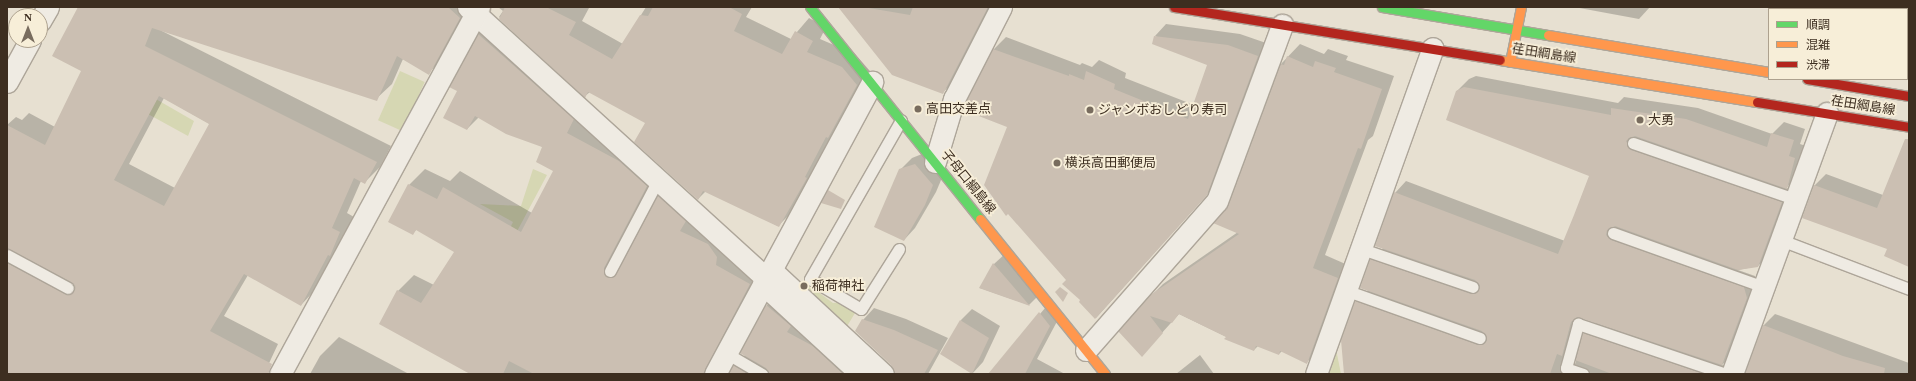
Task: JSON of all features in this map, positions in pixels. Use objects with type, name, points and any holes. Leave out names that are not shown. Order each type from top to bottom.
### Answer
[{"type":"main road","name":"子母口綱島線","points":[[810,7],[872,82],[1105,374]]},
{"type":"main road","name":"荏田綱島線","points":[[1174,7],[1433,48],[1510,62],[1909,127]]},
{"type":"main road","name":"荏田綱島線","points":[[1382,7],[1516,28],[1768,72]]},
{"type":"main road","points":[[1510,62],[1520,7]]},
{"type":"main road","name":"荏田綱島線","points":[[1817,80],[1838,82],[1909,96]]},
{"type":"street","points":[[935,162],[952,104],[1001,7]]},
{"type":"street","points":[[280,374],[474,9],[658,180],[767,277],[884,374]]},
{"type":"street","points":[[1086,350],[1217,201],[1282,25]]},
{"type":"street","points":[[7,82],[26,48]]},
{"type":"street","points":[[1316,374],[1433,48]]},
{"type":"street","points":[[715,374],[872,82]]},
{"type":"street","points":[[1732,374],[1827,113]]},
{"type":"street","points":[[767,277],[861,374]]},
{"type":"lane","points":[[899,249],[861,310],[810,279],[901,120]]},
{"type":"lane","points":[[1632,143],[1796,199]]},
{"type":"lane","points":[[610,271],[658,180]]},
{"type":"lane","points":[[1613,233],[1764,287]]},
{"type":"lane","points":[[1781,240],[1909,289]]},
{"type":"lane","points":[[1360,248],[1473,287]]},
{"type":"lane","points":[[7,255],[68,288]]},
{"type":"lane","points":[[1345,290],[1480,338]]},
{"type":"lane","points":[[1583,374],[1566,368],[1578,324],[1726,374]]},
{"type":"lane","points":[[726,353],[762,374]]},
{"type":"green space","points":[[95,64],[194,121],[188,136],[86,80]]},
{"type":"green space","points":[[400,71],[425,82],[403,131],[378,120]]},
{"type":"green space","points":[[533,169],[547,175],[497,269],[492,265],[513,222],[480,204],[521,206]]},
{"type":"green space","points":[[807,284],[833,303],[845,302],[855,313],[846,328],[801,287]]},
{"type":"green space","points":[[1336,349],[1341,374],[1327,374]]},
{"type":"building","points":[[78,7],[448,7],[460,18],[429,75],[397,56],[377,101],[152,28],[145,46],[377,162],[365,184],[354,178],[332,228],[340,232],[330,256],[328,255],[301,306],[244,274],[210,331],[272,364],[268,374],[7,374],[7,263],[65,294],[72,294],[75,288],[71,282],[7,248],[7,125],[45,145],[81,71],[52,56]],"holes":[[[159,96],[209,124],[164,206],[114,180]]]},
{"type":"building","points":[[505,7],[546,7],[576,22],[569,35],[612,59],[640,15],[648,16],[653,7],[729,7],[742,14],[734,31],[782,54],[795,31],[813,41],[807,52],[842,67],[857,85],[828,138],[826,137],[805,177],[807,178],[779,227],[703,191],[698,200],[634,142],[645,123],[588,92],[585,98],[499,19]]},
{"type":"building","points":[[838,7],[863,7],[910,15],[913,7],[988,7],[943,94],[892,75]]},
{"type":"building","points":[[478,34],[574,119],[567,133],[619,161],[647,186],[604,268],[606,277],[611,278],[616,274],[658,196],[686,221],[680,231],[708,244],[717,257],[716,265],[750,284],[703,374],[534,374],[509,361],[503,374],[470,374],[379,324],[397,290],[421,303],[454,252],[416,230],[413,235],[388,222],[408,184],[437,199],[443,187],[521,232],[553,171],[536,162],[542,147],[506,134],[475,116],[467,130],[443,118],[457,91],[449,87]]},
{"type":"building","points":[[1154,36],[1228,45],[1258,56],[1207,195],[1095,319],[1079,302],[1080,300],[1062,284],[1066,280],[1008,214],[1006,216],[984,185],[1007,127],[971,113],[974,105],[966,102],[993,49],[1084,80],[1086,71],[1115,84],[1114,89],[1188,119],[1207,65],[1152,44]]},
{"type":"building","points":[[1287,56],[1313,67],[1315,61],[1336,68],[1334,72],[1382,89],[1361,149],[1358,148],[1313,268],[1338,278],[1307,364],[1280,351],[1279,355],[1256,346],[1254,351],[1224,339],[1226,337],[1179,314],[1172,323],[1150,316],[1163,333],[1142,357],[1118,331],[1149,296],[1239,234],[1213,223],[1228,205],[1280,64],[1284,65]]},
{"type":"building","points":[[1464,87],[1611,115],[1611,108],[1686,119],[1767,147],[1771,133],[1794,140],[1789,156],[1795,158],[1787,189],[1635,136],[1626,141],[1631,150],[1782,202],[1758,267],[1738,270],[1615,226],[1607,230],[1606,235],[1611,240],[1744,287],[1747,298],[1722,365],[1577,317],[1571,322],[1562,356],[1557,354],[1550,374],[1344,374],[1341,340],[1355,301],[1478,345],[1484,344],[1487,340],[1482,331],[1360,288],[1370,259],[1471,294],[1479,290],[1480,285],[1475,280],[1375,246],[1394,192],[1558,254],[1589,176],[1446,120],[1456,91]]},
{"type":"building","points":[[1905,139],[1909,139],[1909,267],[1884,256],[1887,249],[1802,218],[1814,185],[1877,208]]},
{"type":"building","points":[[915,164],[933,185],[925,205],[904,241],[874,227],[899,169]]},
{"type":"building","points":[[828,190],[845,200],[841,209],[821,203]]},
{"type":"building","points":[[993,263],[1030,306],[979,288]]},
{"type":"building","points":[[1060,287],[1068,293],[1063,302],[1055,292]]},
{"type":"building","points":[[766,305],[791,326],[787,332],[813,346],[843,374],[769,374],[766,368],[740,353]]},
{"type":"building","points":[[1039,312],[1050,326],[1025,374],[988,374]]},
{"type":"building","points":[[862,319],[894,330],[938,350],[924,374],[895,373],[891,365],[855,331]]},
{"type":"building","points":[[960,320],[989,338],[972,374],[940,354]]},
{"type":"building","points":[[1763,325],[1843,356],[1885,368],[1884,374],[1745,374]]},
{"type":"building","points":[[1583,333],[1704,374],[1612,374],[1575,360]]},
{"type":"building","points":[[733,365],[748,374],[729,374]]},
{"type":"traffic: fast","points":[[810,7],[980,219]]},
{"type":"traffic: fast","points":[[1382,7],[1548,35]]},
{"type":"traffic: slow","points":[[1510,62],[1521,7]]},
{"type":"traffic: slow","points":[[1548,35],[1768,72]]},
{"type":"traffic: slow","points":[[1500,60],[1757,102]]},
{"type":"traffic: slow","points":[[980,219],[1105,374]]},
{"type":"traffic: jam","points":[[1174,7],[1500,60]]},
{"type":"traffic: jam","points":[[1813,80],[1909,96]]},
{"type":"traffic: jam","points":[[1757,102],[1909,127]]},
{"type":"place","name":"高田交差点","points":[[918,109]]},
{"type":"place","name":"ジャンボおしどり寿司","points":[[1090,110]]},
{"type":"place","name":"大勇","points":[[1640,120]]},
{"type":"place","name":"横浜高田郵便局","points":[[1057,163]]},
{"type":"place","name":"稲荷神社","points":[[804,286]]}]
